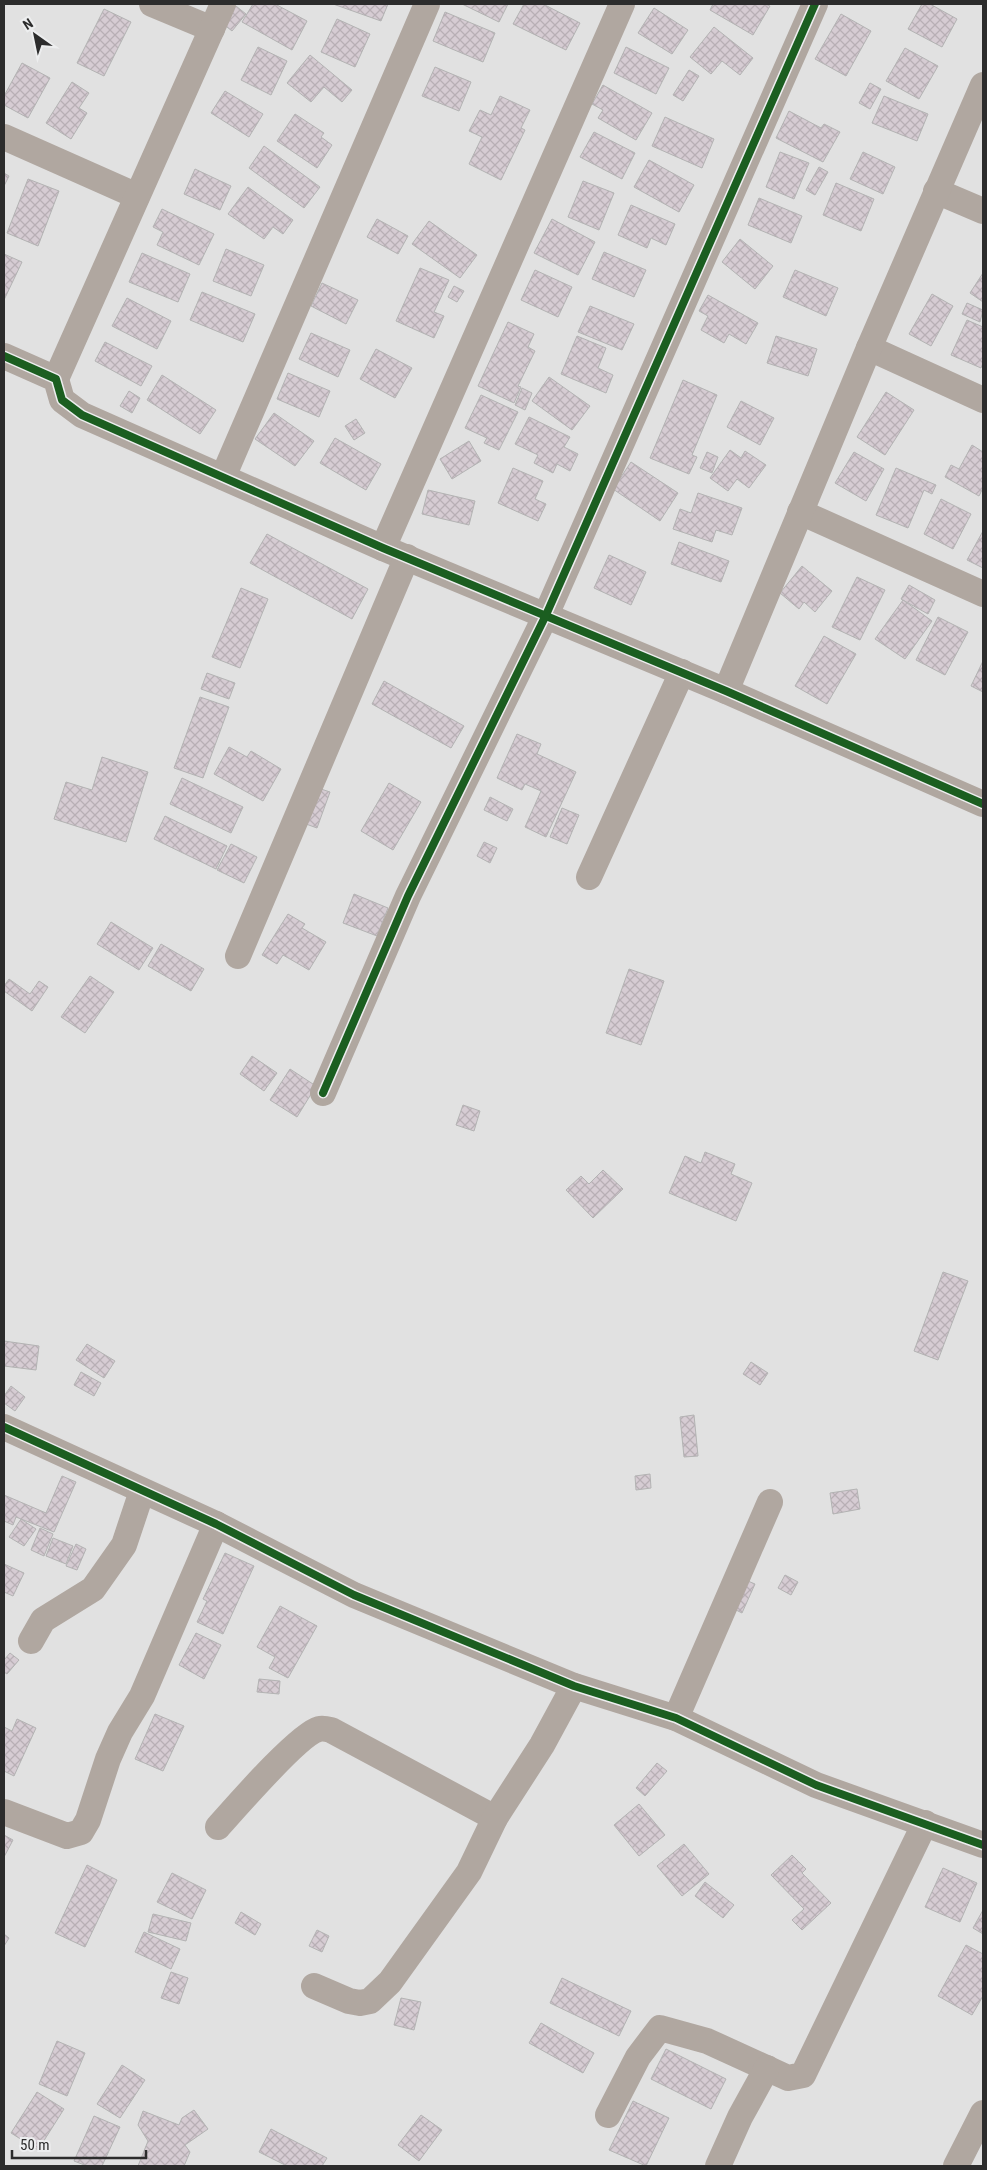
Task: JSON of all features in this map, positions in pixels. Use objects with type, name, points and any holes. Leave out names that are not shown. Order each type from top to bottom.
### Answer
[{"type":"street","points":[[152,4],[212,29]]},
{"type":"street","points":[[223,4],[56,379],[62,400],[82,415],[383,548],[682,672],[983,804]]},
{"type":"street","points":[[223,477],[427,4]]},
{"type":"street","points":[[383,548],[622,4]]},
{"type":"street","points":[[323,1093],[408,896],[546,614],[815,4]]},
{"type":"street","points":[[726,691],[869,348],[983,85]]},
{"type":"street","points":[[4,137],[137,196]]},
{"type":"street","points":[[936,191],[983,211]]},
{"type":"street","points":[[869,348],[983,400]]},
{"type":"street","points":[[4,356],[56,379]]},
{"type":"street","points":[[800,512],[983,594]]},
{"type":"street","points":[[238,956],[406,557]]},
{"type":"street","points":[[589,877],[682,672]]},
{"type":"street","points":[[4,1427],[216,1524],[354,1596],[574,1686],[676,1718],[816,1785],[983,1845]]},
{"type":"street","points":[[31,1641],[44,1620],[93,1590],[124,1546],[142,1491]]},
{"type":"street","points":[[676,1718],[770,1502]]},
{"type":"street","points":[[4,1812],[67,1836],[81,1832],[88,1820],[108,1759],[120,1732],[142,1696],[216,1524]]},
{"type":"street","points":[[314,1986],[349,2001],[360,2003],[370,2001],[380,1994],[412,1953],[469,1872],[495,1818],[542,1745],[574,1686]]},
{"type":"street","points":[[218,1827],[279,1762],[312,1732],[321,1728],[331,1730],[495,1818]]},
{"type":"street","points":[[608,2115],[638,2057],[660,2028],[707,2041],[788,2078],[803,2075],[925,1823]]},
{"type":"street","points":[[718,2166],[767,2068]]},
{"type":"street","points":[[956,2166],[983,2113]]},
{"type":"building","points":[[253,4],[275,4],[307,21],[292,50],[242,22]]},
{"type":"building","points":[[333,4],[388,4],[381,21]]},
{"type":"building","points":[[462,4],[508,4],[499,22]]},
{"type":"building","points":[[524,4],[543,4],[580,23],[566,50],[513,24]]},
{"type":"building","points":[[713,4],[765,4],[770,6],[753,35],[710,10]]},
{"type":"building","points":[[922,4],[930,4],[957,19],[942,47],[908,29]]},
{"type":"building","points":[[236,6],[246,14],[232,31],[222,23]]},
{"type":"building","points":[[654,8],[688,30],[672,54],[638,33]]},
{"type":"building","points":[[104,9],[131,22],[104,76],[77,63]]},
{"type":"building","points":[[445,12],[495,33],[483,62],[433,41]]},
{"type":"building","points":[[841,14],[871,31],[846,76],[815,59]]},
{"type":"building","points":[[337,19],[370,34],[355,67],[321,52]]},
{"type":"building","points":[[714,27],[753,58],[740,75],[722,61],[711,74],[690,57]]},
{"type":"building","points":[[258,47],[287,61],[271,95],[241,80]]},
{"type":"building","points":[[626,47],[669,68],[656,94],[614,73]]},
{"type":"building","points":[[905,48],[938,66],[919,99],[886,81]]},
{"type":"building","points":[[310,55],[352,90],[342,102],[324,87],[311,102],[287,83]]},
{"type":"building","points":[[22,63],[50,78],[28,118],[4,105],[4,96]]},
{"type":"building","points":[[435,67],[471,82],[459,111],[422,96]]},
{"type":"building","points":[[689,70],[699,76],[683,101],[673,95]]},
{"type":"building","points":[[72,82],[89,93],[79,108],[87,113],[71,139],[46,123]]},
{"type":"building","points":[[870,83],[881,89],[870,109],[859,103]]},
{"type":"building","points":[[603,85],[652,113],[636,140],[598,118],[603,110],[592,104]]},
{"type":"building","points":[[225,91],[263,114],[249,137],[211,113]]},
{"type":"building","points":[[500,96],[530,110],[521,128],[525,130],[501,180],[469,164],[482,137],[469,131],[480,110],[491,115]]},
{"type":"building","points":[[884,96],[928,114],[917,141],[872,123]]},
{"type":"building","points":[[789,111],[821,128],[824,124],[840,132],[823,162],[776,138]]},
{"type":"building","points":[[295,114],[324,133],[321,137],[332,145],[317,168],[277,141]]},
{"type":"building","points":[[665,117],[714,139],[702,168],[652,146]]},
{"type":"building","points":[[594,132],[635,153],[622,179],[580,157]]},
{"type":"building","points":[[264,146],[320,187],[304,208],[249,168]]},
{"type":"building","points":[[780,152],[809,163],[794,199],[766,187]]},
{"type":"building","points":[[863,152],[895,167],[883,194],[850,179]]},
{"type":"building","points":[[649,160],[694,185],[679,212],[634,187]]},
{"type":"building","points":[[819,167],[828,172],[815,195],[806,190]]},
{"type":"building","points":[[195,169],[231,186],[220,210],[184,194]]},
{"type":"building","points":[[4,173],[9,176],[4,186]]},
{"type":"building","points":[[28,179],[59,191],[38,246],[7,233]]},
{"type":"building","points":[[583,181],[614,193],[599,230],[568,217]]},
{"type":"building","points":[[836,183],[874,199],[861,231],[823,215]]},
{"type":"building","points":[[248,187],[293,220],[283,234],[273,227],[264,239],[228,214]]},
{"type":"building","points":[[759,198],[802,216],[791,243],[748,225]]},
{"type":"building","points":[[631,205],[675,224],[666,245],[651,238],[647,248],[618,235]]},
{"type":"building","points":[[162,209],[214,234],[199,265],[157,245],[163,232],[153,227]]},
{"type":"building","points":[[377,219],[408,236],[398,254],[367,237]]},
{"type":"building","points":[[552,219],[595,242],[578,275],[534,253]]},
{"type":"building","points":[[429,221],[477,255],[460,278],[412,244]]},
{"type":"building","points":[[740,239],[773,266],[755,289],[722,262]]},
{"type":"building","points":[[226,249],[264,265],[251,296],[213,281]]},
{"type":"building","points":[[604,252],[646,270],[634,297],[592,279]]},
{"type":"building","points":[[142,253],[190,274],[178,302],[129,282]]},
{"type":"building","points":[[4,254],[22,262],[4,300]]},
{"type":"building","points":[[420,268],[449,280],[434,312],[444,316],[434,338],[396,321]]},
{"type":"building","points":[[535,270],[572,287],[558,317],[521,300]]},
{"type":"building","points":[[795,270],[838,288],[826,316],[783,297]]},
{"type":"building","points":[[983,273],[983,302],[970,293]]},
{"type":"building","points":[[322,283],[358,300],[346,324],[311,306]]},
{"type":"building","points":[[454,286],[464,291],[457,302],[448,297]]},
{"type":"building","points":[[202,292],[255,314],[243,342],[190,320]]},
{"type":"building","points":[[932,294],[953,306],[931,346],[909,334]]},
{"type":"building","points":[[708,295],[758,323],[746,344],[729,334],[724,343],[701,330],[708,316],[699,311]]},
{"type":"building","points":[[127,298],[171,321],[157,349],[112,326]]},
{"type":"building","points":[[967,303],[983,310],[980,322],[962,314]]},
{"type":"building","points":[[590,306],[634,324],[622,350],[578,332]]},
{"type":"building","points":[[967,320],[983,327],[983,363],[981,368],[951,355]]},
{"type":"building","points":[[508,322],[534,334],[528,347],[535,351],[518,386],[521,387],[514,403],[478,386]]},
{"type":"building","points":[[311,333],[350,350],[338,377],[299,359]]},
{"type":"building","points":[[577,336],[606,348],[598,368],[613,375],[606,393],[561,374]]},
{"type":"building","points":[[776,336],[817,349],[808,376],[767,363]]},
{"type":"building","points":[[105,342],[152,366],[141,386],[95,361]]},
{"type":"building","points":[[376,349],[412,368],[395,398],[360,379]]},
{"type":"building","points":[[288,373],[330,391],[319,417],[277,399]]},
{"type":"building","points":[[162,375],[216,410],[200,434],[147,400]]},
{"type":"building","points":[[549,377],[590,406],[572,430],[532,401]]},
{"type":"building","points":[[683,380],[717,395],[692,455],[697,457],[689,474],[650,458]]},
{"type":"building","points":[[522,388],[532,393],[525,410],[515,405]]},
{"type":"building","points":[[129,391],[140,398],[132,413],[120,406]]},
{"type":"building","points":[[886,392],[914,410],[885,455],[857,437]]},
{"type":"building","points":[[481,395],[518,412],[499,450],[484,443],[487,438],[465,428]]},
{"type":"building","points":[[741,401],[774,418],[760,445],[727,427]]},
{"type":"building","points":[[274,413],[314,441],[295,466],[255,439]]},
{"type":"building","points":[[529,417],[570,437],[564,447],[578,454],[570,471],[557,464],[553,473],[534,463],[538,455],[515,444]]},
{"type":"building","points":[[356,419],[365,433],[354,440],[345,426]]},
{"type":"building","points":[[335,438],[381,464],[366,490],[320,463]]},
{"type":"building","points":[[469,441],[481,461],[452,479],[440,459]]},
{"type":"building","points":[[972,445],[983,452],[983,488],[979,496],[945,477],[951,465],[959,469]]},
{"type":"building","points":[[730,450],[741,458],[745,451],[766,465],[749,488],[737,479],[728,491],[710,478]]},
{"type":"building","points":[[707,452],[718,457],[712,473],[700,468]]},
{"type":"building","points":[[854,452],[884,469],[866,501],[835,483]]},
{"type":"building","points":[[631,462],[678,493],[660,521],[613,489]]},
{"type":"building","points":[[513,468],[543,481],[535,499],[546,504],[538,521],[498,503]]},
{"type":"building","points":[[896,468],[936,485],[932,494],[924,490],[908,528],[876,515]]},
{"type":"building","points":[[428,490],[475,501],[469,525],[422,514]]},
{"type":"building","points":[[698,493],[742,508],[732,535],[716,530],[712,542],[673,529],[680,509],[691,513]]},
{"type":"building","points":[[941,499],[971,514],[953,549],[924,534]]},
{"type":"building","points":[[983,531],[983,568],[967,560]]},
{"type":"building","points":[[267,534],[368,589],[352,619],[250,563]]},
{"type":"building","points":[[679,542],[729,561],[721,582],[671,564]]},
{"type":"building","points":[[609,555],[646,572],[631,605],[594,588]]},
{"type":"building","points":[[802,566],[832,591],[815,612],[804,602],[799,609],[780,593]]},
{"type":"building","points":[[857,577],[885,590],[860,640],[832,627]]},
{"type":"building","points":[[909,585],[935,600],[928,614],[901,599]]},
{"type":"building","points":[[241,588],[268,599],[240,668],[212,657]]},
{"type":"building","points":[[903,600],[932,621],[905,659],[875,639]]},
{"type":"building","points":[[938,617],[968,632],[945,675],[916,660]]},
{"type":"building","points":[[824,636],[856,654],[827,704],[795,686]]},
{"type":"building","points":[[983,661],[983,692],[971,686]]},
{"type":"building","points":[[207,673],[235,683],[229,699],[201,689]]},
{"type":"building","points":[[384,681],[464,726],[451,748],[372,704]]},
{"type":"building","points":[[200,697],[229,707],[203,778],[174,768]]},
{"type":"building","points":[[517,734],[541,744],[537,754],[576,772],[546,837],[525,827],[541,791],[525,784],[522,790],[497,778]]},
{"type":"building","points":[[229,747],[247,757],[251,751],[281,769],[263,801],[214,774]]},
{"type":"building","points":[[102,757],[148,772],[126,842],[54,819],[66,782],[92,790]]},
{"type":"building","points":[[182,778],[243,807],[231,833],[170,804]]},
{"type":"building","points":[[389,783],[421,802],[393,850],[361,831]]},
{"type":"building","points":[[318,788],[330,792],[317,828],[306,824]]},
{"type":"building","points":[[490,797],[513,809],[507,821],[484,810]]},
{"type":"building","points":[[562,808],[579,815],[567,844],[550,837]]},
{"type":"building","points":[[165,816],[227,846],[216,869],[154,839]]},
{"type":"building","points":[[484,842],[497,848],[490,863],[477,856]]},
{"type":"building","points":[[231,844],[257,857],[244,883],[217,870]]},
{"type":"building","points":[[354,894],[388,908],[377,936],[343,923]]},
{"type":"building","points":[[288,914],[305,924],[302,928],[326,942],[309,970],[283,955],[277,964],[262,955]]},
{"type":"building","points":[[111,922],[153,948],[139,970],[97,944]]},
{"type":"building","points":[[161,944],[204,969],[191,991],[148,966]]},
{"type":"building","points":[[629,969],[664,981],[641,1045],[606,1033]]},
{"type":"building","points":[[90,976],[114,992],[85,1033],[61,1017]]},
{"type":"building","points":[[9,979],[30,994],[39,981],[48,987],[32,1011],[4,991],[4,986]]},
{"type":"building","points":[[252,1056],[277,1073],[264,1091],[240,1074]]},
{"type":"building","points":[[290,1069],[316,1086],[297,1117],[270,1100]]},
{"type":"building","points":[[463,1105],[480,1111],[474,1131],[456,1125]]},
{"type":"building","points":[[705,1152],[735,1164],[731,1174],[752,1183],[736,1221],[669,1193],[685,1156],[701,1163]]},
{"type":"building","points":[[603,1170],[623,1189],[593,1218],[566,1190],[581,1176],[589,1184]]},
{"type":"building","points":[[943,1272],[968,1281],[938,1360],[914,1351]]},
{"type":"building","points":[[4,1341],[39,1346],[36,1370],[4,1366]]},
{"type":"building","points":[[87,1344],[115,1361],[104,1378],[76,1360]]},
{"type":"building","points":[[751,1362],[768,1373],[760,1385],[743,1374]]},
{"type":"building","points":[[81,1372],[101,1383],[94,1396],[74,1385]]},
{"type":"building","points":[[11,1386],[25,1397],[15,1411],[4,1403],[4,1396]]},
{"type":"building","points":[[694,1415],[698,1456],[684,1457],[680,1417]]},
{"type":"building","points":[[650,1474],[651,1488],[636,1490],[635,1476]]},
{"type":"building","points":[[62,1476],[76,1482],[54,1532],[16,1517],[13,1525],[4,1521],[4,1495],[46,1513]]},
{"type":"building","points":[[857,1489],[860,1509],[833,1514],[830,1493]]},
{"type":"building","points":[[21,1519],[36,1529],[24,1546],[9,1537]]},
{"type":"building","points":[[40,1528],[53,1534],[44,1556],[31,1550]]},
{"type":"building","points":[[53,1538],[73,1546],[66,1564],[46,1556]]},
{"type":"building","points":[[76,1544],[86,1549],[77,1570],[66,1566]]},
{"type":"building","points":[[225,1553],[254,1566],[223,1634],[197,1622],[207,1601],[203,1599]]},
{"type":"building","points":[[4,1564],[24,1573],[13,1596],[4,1592]]},
{"type":"building","points":[[785,1575],[798,1582],[791,1595],[778,1588]]},
{"type":"building","points":[[743,1579],[755,1584],[742,1613],[730,1607]]},
{"type":"building","points":[[280,1606],[317,1626],[288,1678],[269,1668],[275,1657],[257,1647]]},
{"type":"building","points":[[196,1633],[221,1645],[204,1679],[179,1665]]},
{"type":"building","points":[[10,1653],[19,1660],[7,1674],[4,1672],[4,1660]]},
{"type":"building","points":[[259,1679],[280,1681],[279,1694],[257,1692]]},
{"type":"building","points":[[155,1714],[184,1726],[163,1771],[135,1759]]},
{"type":"building","points":[[17,1719],[36,1728],[14,1776],[4,1771],[4,1727],[12,1731]]},
{"type":"building","points":[[657,1763],[667,1771],[645,1796],[636,1788]]},
{"type":"building","points":[[639,1804],[665,1835],[639,1856],[614,1825]]},
{"type":"building","points":[[4,1835],[13,1840],[4,1857]]},
{"type":"building","points":[[684,1844],[709,1874],[682,1896],[657,1866]]},
{"type":"building","points":[[792,1855],[806,1869],[802,1873],[831,1903],[802,1930],[792,1920],[804,1909],[771,1875]]},
{"type":"building","points":[[87,1865],[117,1880],[85,1947],[55,1933]]},
{"type":"building","points":[[943,1868],[977,1883],[960,1922],[925,1907]]},
{"type":"building","points":[[172,1873],[206,1890],[192,1919],[157,1902]]},
{"type":"building","points":[[705,1882],[734,1905],[723,1918],[695,1896]]},
{"type":"building","points":[[983,1910],[983,1934],[973,1928]]},
{"type":"building","points":[[241,1912],[261,1924],[255,1935],[235,1923]]},
{"type":"building","points":[[153,1914],[191,1923],[186,1941],[148,1932]]},
{"type":"building","points":[[317,1930],[329,1936],[322,1952],[309,1946]]},
{"type":"building","points":[[144,1932],[180,1949],[171,1969],[135,1952]]},
{"type":"building","points":[[4,1934],[9,1938],[4,1946]]},
{"type":"building","points":[[966,1945],[983,1954],[983,1996],[972,2015],[938,1996]]},
{"type":"building","points":[[171,1972],[188,1978],[179,2004],[161,1998]]},
{"type":"building","points":[[562,1978],[631,2011],[619,2036],[550,2003]]},
{"type":"building","points":[[401,1998],[421,2002],[414,2030],[394,2025]]},
{"type":"building","points":[[541,2023],[594,2053],[583,2073],[529,2043]]},
{"type":"building","points":[[57,2041],[85,2053],[67,2096],[39,2084]]},
{"type":"building","points":[[666,2049],[726,2079],[711,2109],[651,2079]]},
{"type":"building","points":[[122,2065],[145,2080],[120,2118],[97,2104]]},
{"type":"building","points":[[37,2092],[64,2109],[38,2150],[11,2133]]},
{"type":"building","points":[[633,2101],[669,2118],[646,2166],[609,2150]]},
{"type":"building","points":[[194,2110],[208,2129],[185,2145],[190,2152],[184,2166],[138,2166],[148,2141],[138,2125],[143,2111],[179,2125],[182,2118]]},
{"type":"building","points":[[421,2115],[442,2130],[419,2161],[398,2145]]},
{"type":"building","points":[[94,2116],[120,2127],[102,2166],[87,2166],[74,2161]]},
{"type":"building","points":[[271,2129],[327,2158],[322,2166],[287,2166],[259,2152]]},
{"type":"cycle path","points":[[323,1093],[408,896],[546,615],[815,4]]},
{"type":"cycle path","points":[[4,356],[56,379],[62,400],[82,415],[383,548],[726,691],[983,804]]},
{"type":"cycle path","points":[[4,1427],[216,1524],[354,1595],[574,1686],[676,1718],[816,1785],[983,1845]]}]
